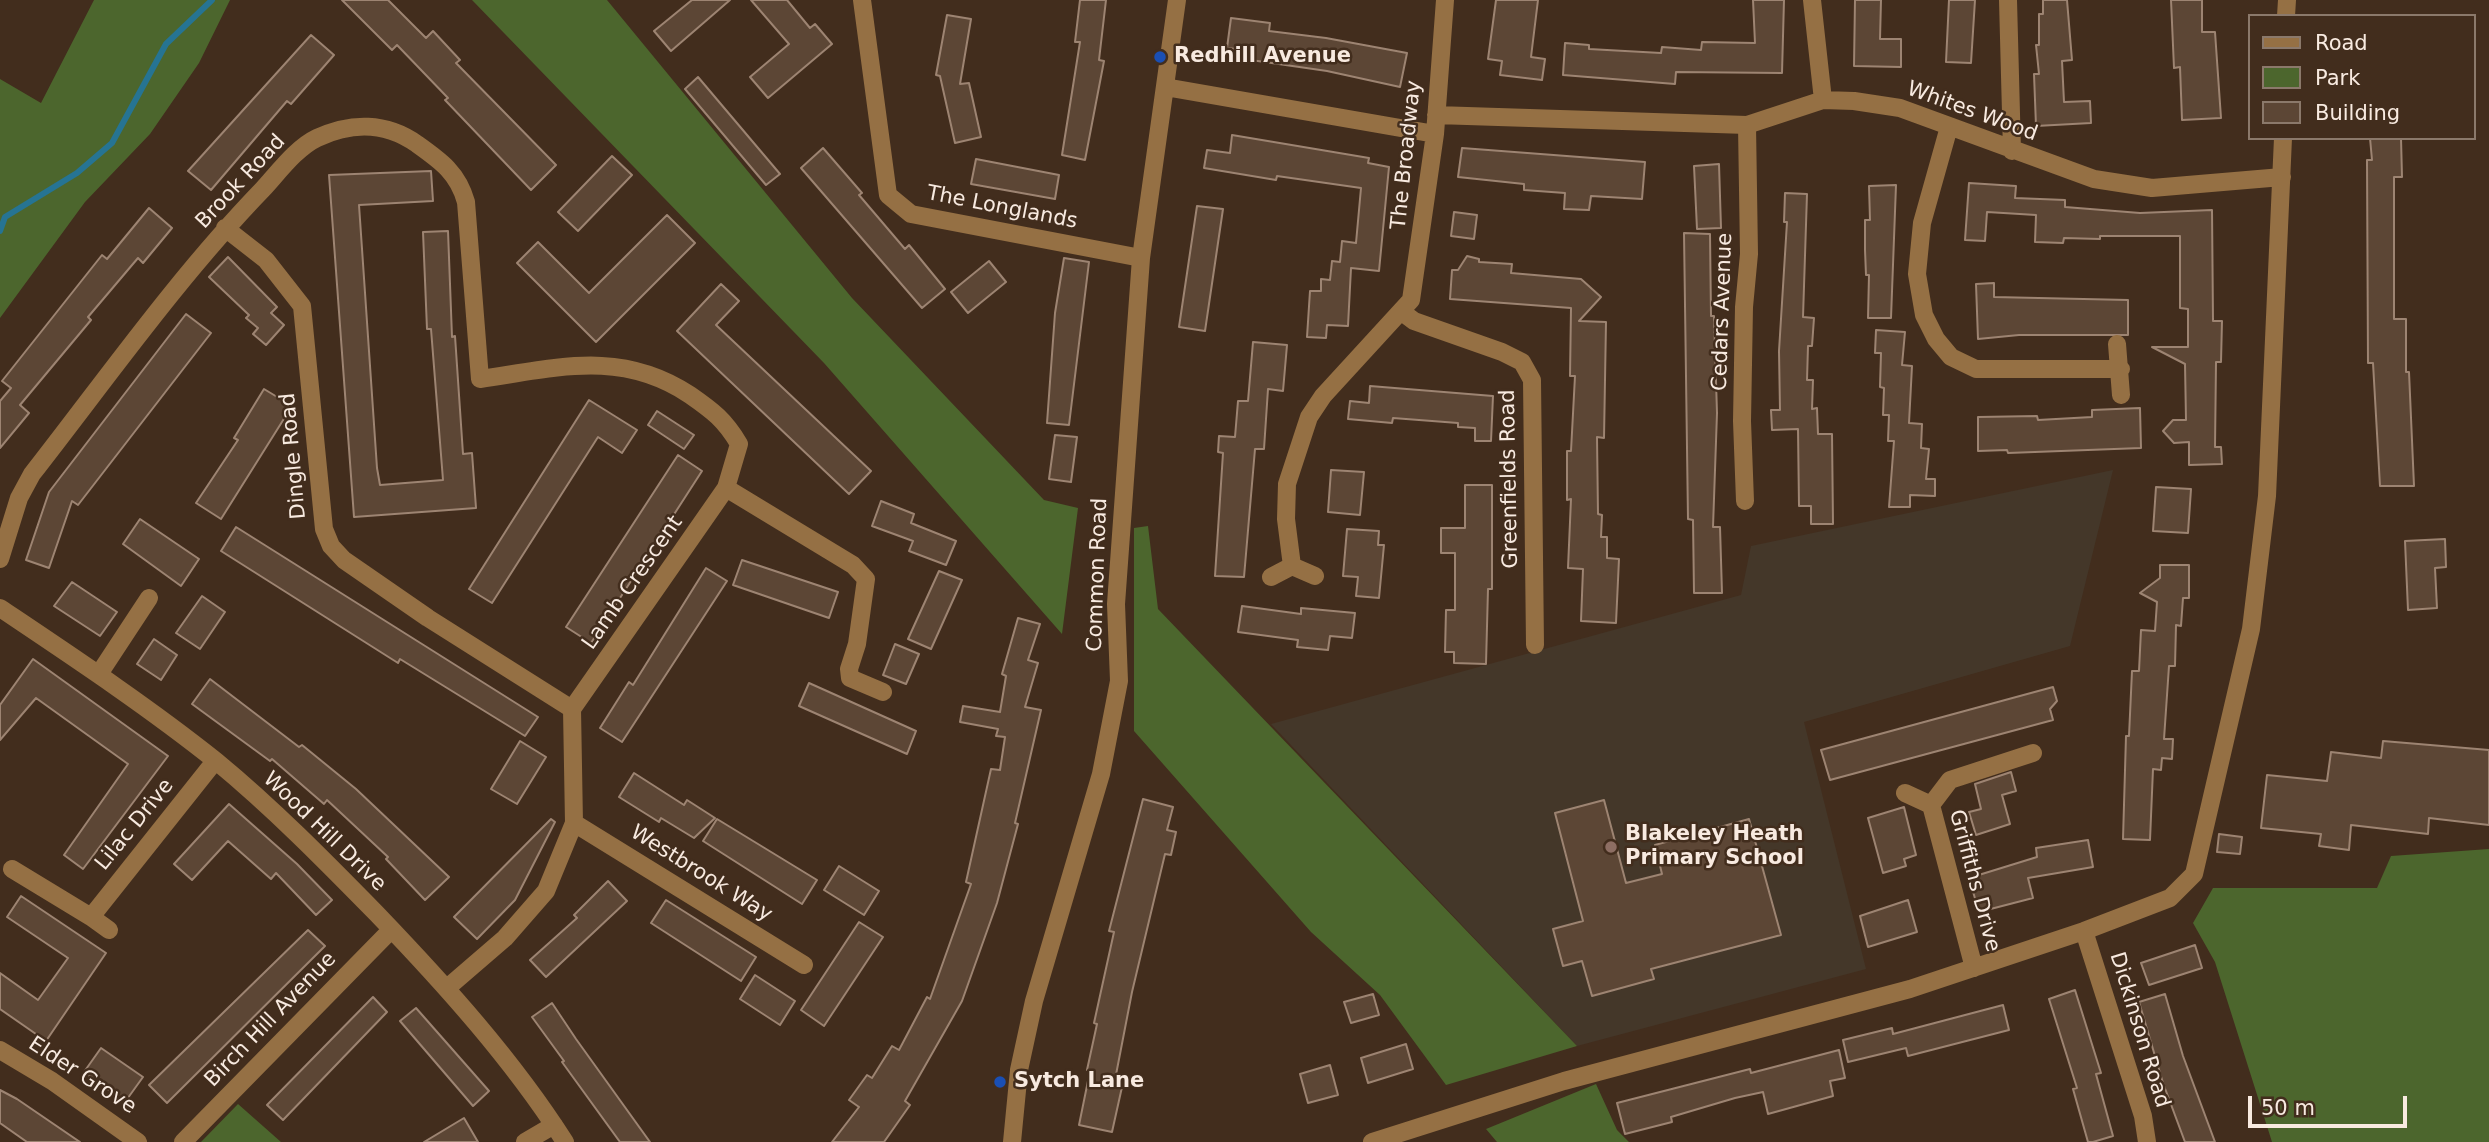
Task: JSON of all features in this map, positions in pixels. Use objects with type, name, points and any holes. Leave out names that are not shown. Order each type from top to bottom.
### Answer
[{"type":"street","name":"The Longlands","points":[[862,0],[888,195],[911,214],[1141,258]]},
{"type":"street","name":"Common Road","points":[[1012,1142],[1019,1070],[1034,1001],[1101,774],[1119,681],[1116,604],[1141,258],[1177,0]]},
{"type":"street","name":"The Broadway","points":[[1402,312],[1411,300],[1415,282],[1435,134],[1445,0]]},
{"type":"street","points":[[1812,0],[1823,100]]},
{"type":"street","points":[[2008,0],[2012,151]]},
{"type":"street","points":[[1165,87],[1435,134]]},
{"type":"street","name":"Whites Wood","points":[[1436,115],[1747,125],[1823,100],[1854,101],[1900,108],[2094,179],[2152,188],[2282,177]]},
{"type":"street","name":"Cedars Avenue","points":[[1745,501],[1742,421],[1744,307],[1749,254],[1747,125]]},
{"type":"street","name":"Brook Road","points":[[0,559],[19,498],[32,474],[225,228],[314,139],[357,127],[379,126],[401,132],[448,166],[461,184],[466,202],[481,379]]},
{"type":"street","points":[[1949,127],[1922,222],[1917,274],[1924,315],[1936,339],[1951,357],[1976,369],[2121,369]]},
{"type":"street","points":[[1372,1142],[1476,1107],[1910,989],[2084,931],[2170,898],[2194,874],[2200,858],[2251,629],[2265,515],[2283,140]]},
{"type":"street","name":"Dingle Road","points":[[225,228],[266,260],[302,306],[324,530],[331,546],[344,559],[428,618],[572,709]]},
{"type":"street","points":[[1292,566],[1286,519],[1287,484],[1309,417],[1323,396],[1402,312]]},
{"type":"street","name":"Greenfields Road","points":[[1402,312],[1414,321],[1502,352],[1522,362],[1532,380],[1535,645]]},
{"type":"street","points":[[2117,344],[2122,395]]},
{"type":"street","name":"Lamb Crescent","points":[[481,379],[554,368],[615,365],[641,370],[672,383],[725,421],[738,444],[726,488],[572,709]]},
{"type":"street","points":[[726,488],[853,565],[866,579],[857,644],[849,669],[850,678],[883,692]]},
{"type":"street","points":[[1292,566],[1315,576]]},
{"type":"street","points":[[1271,578],[1292,566]]},
{"type":"street","points":[[99,674],[149,598]]},
{"type":"street","name":"Wood Hill Drive","points":[[0,608],[99,674],[215,761],[304,839],[447,988],[565,1142]]},
{"type":"street","points":[[447,988],[505,938],[546,891],[574,822],[572,709]]},
{"type":"street","name":"Griffiths Drive","points":[[1931,805],[1950,780],[2033,752]]},
{"type":"street","name":"Lilac Drive","points":[[91,916],[215,761]]},
{"type":"street","name":"Griffiths Drive","points":[[1905,793],[1931,805]]},
{"type":"street","name":"Griffiths Drive","points":[[1931,805],[1974,968]]},
{"type":"street","name":"Westbrook Way","points":[[574,822],[804,965]]},
{"type":"street","points":[[12,869],[91,916],[109,930]]},
{"type":"street","name":"Birch Hill Avenue","points":[[183,1142],[391,930]]},
{"type":"street","name":"Dickinson Road","points":[[2084,931],[2143,1116],[2147,1142]]},
{"type":"street","name":"Elder Grove","points":[[0,1050],[52,1081],[138,1142]]},
{"type":"street","points":[[525,1142],[554,1125]]},
{"type":"shaded area","name":"Blakeley Heath Primary School","points":[[2113,470],[2070,646],[1804,722],[1866,969],[1577,1046],[1271,724],[1741,595],[1751,546]]},
{"type":"green space","points":[[94,0],[230,0],[199,63],[150,134],[85,202],[0,318],[0,79],[41,103]]},
{"type":"green space","points":[[472,0],[607,0],[852,298],[1044,500],[1078,508],[1062,634],[824,363]]},
{"type":"green space","points":[[1148,526],[1158,609],[1577,1046],[1446,1085],[1380,995],[1311,932],[1134,731],[1134,528]]},
{"type":"green space","points":[[2489,849],[2489,1142],[2272,1142],[2215,962],[2193,923],[2213,888],[2377,888],[2391,856]]},
{"type":"green space","points":[[1596,1084],[1617,1130],[1629,1142],[1497,1142],[1486,1129]]},
{"type":"green space","points":[[238,1104],[281,1142],[201,1142]]},
{"type":"building","points":[[342,0],[388,0],[426,38],[433,31],[460,60],[456,63],[556,165],[531,190],[397,45],[392,50]]},
{"type":"building","points":[[692,0],[730,0],[671,51],[654,31]]},
{"type":"building","points":[[751,0],[787,0],[810,28],[815,24],[832,44],[768,98],[750,77],[789,44]]},
{"type":"building","points":[[1080,0],[1106,0],[1099,60],[1104,61],[1085,160],[1062,155],[1080,42],[1075,42]]},
{"type":"building","points":[[1496,0],[1538,0],[1531,57],[1545,59],[1542,80],[1500,75],[1502,61],[1488,59]]},
{"type":"building","points":[[1753,0],[1784,0],[1782,73],[1676,72],[1675,84],[1563,75],[1565,43],[1589,45],[1589,49],[1661,53],[1662,47],[1701,50],[1702,42],[1755,43]]},
{"type":"building","points":[[1855,0],[1881,0],[1880,39],[1901,39],[1901,67],[1854,66]]},
{"type":"building","points":[[1949,0],[1975,0],[1971,63],[1946,62]]},
{"type":"building","points":[[2043,0],[2067,0],[2072,60],[2062,61],[2064,102],[2090,101],[2091,123],[2036,126],[2034,74],[2039,74],[2036,45],[2039,45],[2039,14],[2043,14]]},
{"type":"building","points":[[2171,0],[2202,0],[2202,32],[2215,32],[2221,118],[2182,120],[2180,67],[2174,68]]},
{"type":"building","points":[[947,15],[971,19],[960,84],[969,83],[981,137],[955,143],[940,76],[936,75]]},
{"type":"building","points":[[1231,18],[1270,23],[1269,31],[1407,53],[1400,87],[1327,71],[1237,58],[1238,49],[1227,48]]},
{"type":"building","points":[[311,35],[334,55],[291,104],[287,101],[211,190],[188,171]]},
{"type":"building","points":[[698,77],[780,174],[766,185],[685,89]]},
{"type":"building","points":[[1232,135],[1369,158],[1368,163],[1389,167],[1379,271],[1351,268],[1348,326],[1327,325],[1326,338],[1307,337],[1310,291],[1321,291],[1321,279],[1330,280],[1332,261],[1340,262],[1342,241],[1356,243],[1361,188],[1277,176],[1276,180],[1204,168],[1207,150],[1230,153]]},
{"type":"building","points":[[2370,140],[2401,140],[2402,177],[2394,177],[2394,319],[2406,319],[2406,372],[2409,372],[2414,486],[2380,486],[2373,363],[2368,363],[2367,160],[2372,160]]},
{"type":"building","points":[[823,148],[905,249],[909,245],[945,289],[922,308],[801,168]]},
{"type":"building","points":[[1462,148],[1645,162],[1642,199],[1591,196],[1589,210],[1564,209],[1565,193],[1524,190],[1524,184],[1458,177]]},
{"type":"building","points":[[612,156],[632,175],[578,231],[558,212]]},
{"type":"building","points":[[976,159],[1059,175],[1055,199],[971,184]]},
{"type":"building","points":[[1719,164],[1721,228],[1697,229],[1694,166]]},
{"type":"building","points":[[431,171],[433,201],[359,205],[377,468],[380,485],[443,480],[431,329],[427,329],[423,232],[448,231],[452,337],[455,336],[463,454],[472,453],[476,508],[354,517],[329,175]]},
{"type":"building","points":[[1969,183],[2016,186],[2015,198],[2065,200],[2065,207],[2140,213],[2212,210],[2213,321],[2222,321],[2221,362],[2216,362],[2215,447],[2221,447],[2222,464],[2189,465],[2189,442],[2174,443],[2163,431],[2173,420],[2186,420],[2185,364],[2152,347],[2188,347],[2188,309],[2180,308],[2180,236],[2100,236],[2100,239],[2064,238],[2063,243],[2035,242],[2036,215],[1987,212],[1985,241],[1965,240]]},
{"type":"building","points":[[1896,185],[1891,318],[1868,318],[1869,275],[1866,275],[1865,220],[1870,220],[1869,186]]},
{"type":"building","points":[[1785,193],[1807,194],[1803,317],[1814,318],[1812,346],[1808,346],[1807,380],[1813,380],[1812,409],[1817,408],[1818,434],[1832,434],[1833,524],[1811,524],[1811,506],[1799,506],[1798,429],[1772,430],[1771,410],[1780,410],[1779,351],[1787,222],[1784,222]]},
{"type":"building","points":[[1197,206],[1223,209],[1205,331],[1179,327]]},
{"type":"building","points":[[149,208],[172,228],[143,263],[138,258],[88,317],[91,320],[20,405],[29,413],[0,448],[0,401],[11,388],[2,381],[102,255],[107,259]]},
{"type":"building","points":[[1454,212],[1477,215],[1474,239],[1451,236]]},
{"type":"building","points":[[667,215],[695,243],[596,342],[517,263],[538,242],[589,293]]},
{"type":"building","points":[[1684,233],[1710,234],[1711,316],[1714,316],[1717,413],[1713,527],[1720,527],[1722,593],[1694,593],[1693,520],[1688,519]]},
{"type":"building","points":[[1467,256],[1479,259],[1479,262],[1512,264],[1511,273],[1581,279],[1601,297],[1579,321],[1606,322],[1604,438],[1597,437],[1598,514],[1602,515],[1601,537],[1607,537],[1607,558],[1619,559],[1616,623],[1581,621],[1583,569],[1568,568],[1571,499],[1567,500],[1567,451],[1571,451],[1575,376],[1570,376],[1571,308],[1450,299],[1452,270],[1458,270]]},
{"type":"building","points":[[228,257],[277,307],[271,313],[284,325],[266,345],[253,334],[258,328],[246,318],[249,315],[209,277]]},
{"type":"building","points":[[1064,258],[1089,262],[1069,425],[1047,423],[1055,313]]},
{"type":"building","points":[[989,261],[1006,282],[968,313],[951,292]]},
{"type":"building","points":[[1994,283],[1994,297],[2128,300],[2128,335],[2019,335],[1978,339],[1976,284]]},
{"type":"building","points":[[721,284],[739,301],[716,325],[871,471],[849,494],[677,331]]},
{"type":"building","points":[[186,314],[211,333],[78,505],[72,501],[49,568],[26,560],[49,492]]},
{"type":"building","points":[[1876,330],[1905,332],[1902,365],[1912,366],[1909,423],[1922,424],[1921,448],[1929,449],[1926,479],[1935,479],[1935,496],[1910,495],[1910,507],[1889,507],[1894,441],[1888,441],[1889,415],[1883,415],[1884,388],[1880,387],[1881,353],[1875,353]]},
{"type":"building","points":[[1253,342],[1287,345],[1283,391],[1268,389],[1264,449],[1255,449],[1244,577],[1215,576],[1223,453],[1218,452],[1219,436],[1235,437],[1238,401],[1248,401]]},
{"type":"building","points":[[1370,386],[1493,396],[1491,441],[1475,441],[1475,428],[1458,427],[1458,423],[1393,418],[1392,423],[1348,419],[1350,401],[1369,403]]},
{"type":"building","points":[[264,389],[292,406],[221,519],[196,503],[238,440],[234,438]]},
{"type":"building","points":[[589,400],[637,430],[622,453],[598,437],[492,603],[469,589]]},
{"type":"building","points":[[2140,408],[2141,448],[2008,453],[2007,450],[1978,451],[1978,417],[2037,416],[2038,420],[2092,417],[2092,410]]},
{"type":"building","points":[[657,411],[694,435],[684,449],[648,425]]},
{"type":"building","points":[[1055,435],[1077,437],[1071,482],[1049,479]]},
{"type":"building","points":[[678,455],[702,471],[591,643],[566,627]]},
{"type":"building","points":[[1331,470],[1364,472],[1360,515],[1328,512]]},
{"type":"building","points":[[1465,485],[1492,485],[1492,589],[1488,589],[1486,664],[1454,663],[1454,652],[1445,652],[1446,610],[1455,610],[1455,553],[1441,553],[1441,528],[1465,528]]},
{"type":"building","points":[[2156,487],[2191,489],[2188,533],[2153,531]]},
{"type":"building","points":[[881,501],[914,514],[911,523],[956,541],[946,565],[909,551],[913,541],[872,526]]},
{"type":"building","points":[[140,519],[199,559],[181,586],[123,544]]},
{"type":"building","points":[[236,527],[538,717],[525,736],[400,659],[398,663],[221,551]]},
{"type":"building","points":[[1347,529],[1379,531],[1378,545],[1384,545],[1379,598],[1356,596],[1358,577],[1343,576]]},
{"type":"building","points":[[2445,539],[2446,567],[2435,568],[2437,608],[2408,610],[2405,541]]},
{"type":"building","points":[[742,560],[838,592],[829,618],[733,585]]},
{"type":"building","points":[[2160,565],[2189,565],[2189,598],[2183,598],[2181,626],[2176,625],[2175,666],[2169,666],[2164,739],[2173,739],[2172,759],[2162,758],[2161,770],[2153,769],[2150,840],[2123,839],[2126,736],[2129,736],[2132,671],[2139,671],[2141,630],[2155,631],[2157,602],[2140,593],[2160,578]]},
{"type":"building","points":[[706,568],[727,581],[622,742],[600,728],[629,682],[633,685]]},
{"type":"building","points":[[939,571],[962,580],[931,649],[908,639]]},
{"type":"building","points":[[72,582],[117,612],[100,636],[54,606]]},
{"type":"building","points":[[202,596],[225,612],[200,649],[176,633]]},
{"type":"building","points":[[1242,606],[1301,614],[1301,608],[1355,613],[1352,638],[1330,636],[1328,650],[1297,647],[1298,640],[1238,632]]},
{"type":"building","points":[[1018,618],[1040,624],[1028,660],[1038,663],[1025,707],[1041,710],[1015,823],[1018,824],[997,903],[962,1001],[905,1101],[910,1105],[884,1142],[832,1142],[859,1107],[849,1100],[867,1075],[872,1078],[892,1046],[899,1050],[927,997],[930,999],[971,884],[966,882],[991,769],[1000,770],[1005,737],[996,736],[998,729],[960,722],[963,706],[1000,712],[1006,676],[1002,674]]},
{"type":"building","points":[[154,639],[177,655],[161,680],[137,664]]},
{"type":"building","points":[[895,644],[919,654],[906,684],[883,675]]},
{"type":"building","points":[[33,659],[168,756],[83,869],[64,855],[128,764],[36,698],[0,740],[0,705]]},
{"type":"building","points":[[210,679],[299,747],[302,745],[356,789],[449,877],[425,900],[386,859],[388,857],[327,800],[324,804],[272,759],[270,761],[192,704]]},
{"type":"building","points":[[809,683],[916,731],[907,754],[799,706]]},
{"type":"building","points":[[2053,687],[2057,701],[2050,709],[2053,720],[1830,780],[1821,750]]},
{"type":"building","points":[[520,741],[546,757],[517,804],[491,789]]},
{"type":"building","points":[[2383,741],[2489,750],[2489,825],[2429,818],[2428,834],[2351,825],[2349,850],[2319,846],[2321,834],[2261,828],[2267,775],[2327,781],[2331,752],[2381,758]]},
{"type":"building","points":[[2011,772],[2016,791],[2002,795],[2010,824],[1976,835],[1969,812],[1981,809],[1975,784]]},
{"type":"building","points":[[634,773],[684,805],[687,800],[715,818],[694,838],[661,818],[659,822],[619,797]]},
{"type":"building","points":[[1143,799],[1173,807],[1167,830],[1176,832],[1171,855],[1165,854],[1132,992],[1114,1085],[1122,1087],[1112,1132],[1079,1125],[1097,1024],[1094,1023],[1114,932],[1109,931]]},
{"type":"building","points":[[1604,800],[1626,883],[1662,874],[1655,845],[1749,819],[1781,935],[1651,969],[1654,979],[1592,996],[1582,961],[1563,966],[1553,929],[1583,921],[1555,813]]},
{"type":"building","points":[[229,804],[297,864],[332,900],[316,915],[276,873],[271,879],[228,841],[192,880],[174,864]]},
{"type":"building","points":[[1904,807],[1916,855],[1904,859],[1906,866],[1883,873],[1868,818]]},
{"type":"building","points":[[551,819],[555,822],[515,900],[477,939],[454,917]]},
{"type":"building","points":[[717,819],[817,880],[802,904],[703,841]]},
{"type":"building","points":[[2219,834],[2242,837],[2240,854],[2217,852]]},
{"type":"building","points":[[2088,840],[2093,867],[2028,878],[2033,898],[1979,912],[1969,878],[2037,857],[2036,848]]},
{"type":"building","points":[[839,866],[879,891],[864,915],[824,890]]},
{"type":"building","points":[[608,881],[627,901],[546,977],[530,960],[577,918],[574,915]]},
{"type":"building","points":[[21,896],[106,953],[46,1041],[0,1009],[0,973],[38,1000],[68,958],[7,917]]},
{"type":"building","points":[[666,900],[756,957],[741,981],[651,923]]},
{"type":"building","points":[[1908,900],[1917,932],[1868,947],[1860,916]]},
{"type":"building","points":[[859,922],[883,937],[824,1026],[801,1010]]},
{"type":"building","points":[[308,930],[325,946],[167,1103],[149,1085]]},
{"type":"building","points":[[2195,945],[2202,968],[2149,985],[2141,963]]},
{"type":"building","points":[[755,975],[795,1001],[780,1025],[740,999]]},
{"type":"building","points":[[2075,990],[2101,1073],[2096,1074],[2113,1136],[2093,1142],[2088,1142],[2073,1089],[2077,1088],[2049,999]]},
{"type":"building","points":[[1373,994],[1379,1015],[1351,1023],[1344,1002]]},
{"type":"building","points":[[2165,994],[2183,1056],[2215,1142],[2185,1142],[2163,1083],[2139,1002]]},
{"type":"building","points":[[373,997],[387,1012],[283,1120],[267,1105]]},
{"type":"building","points":[[552,1003],[650,1142],[620,1142],[562,1062],[564,1061],[532,1017]]},
{"type":"building","points":[[2003,1005],[2009,1030],[1908,1056],[1906,1048],[1848,1062],[1843,1040],[1892,1028],[1893,1034]]},
{"type":"building","points":[[416,1008],[489,1091],[473,1106],[400,1021]]},
{"type":"building","points":[[1406,1044],[1413,1069],[1368,1083],[1361,1058]]},
{"type":"building","points":[[101,1048],[143,1077],[125,1102],[84,1072]]},
{"type":"building","points":[[1839,1050],[1845,1078],[1830,1081],[1833,1096],[1768,1114],[1763,1092],[1671,1117],[1672,1122],[1625,1134],[1617,1103],[1750,1069],[1751,1073]]},
{"type":"building","points":[[1330,1065],[1338,1095],[1308,1103],[1300,1074]]},
{"type":"building","points":[[0,1090],[80,1142],[27,1142],[0,1123]]},
{"type":"building","points":[[464,1118],[478,1142],[424,1142]]},
{"type":"waterway","points":[[0,231],[5,217],[77,173],[112,143],[166,44],[212,0]]},
{"type":"place","name":"Redhill Avenue","points":[[1160,57]]},
{"type":"place","name":"Blakeley Heath Primary School","points":[[1611,847]]},
{"type":"place","name":"Sytch Lane","points":[[1000,1082]]}]
